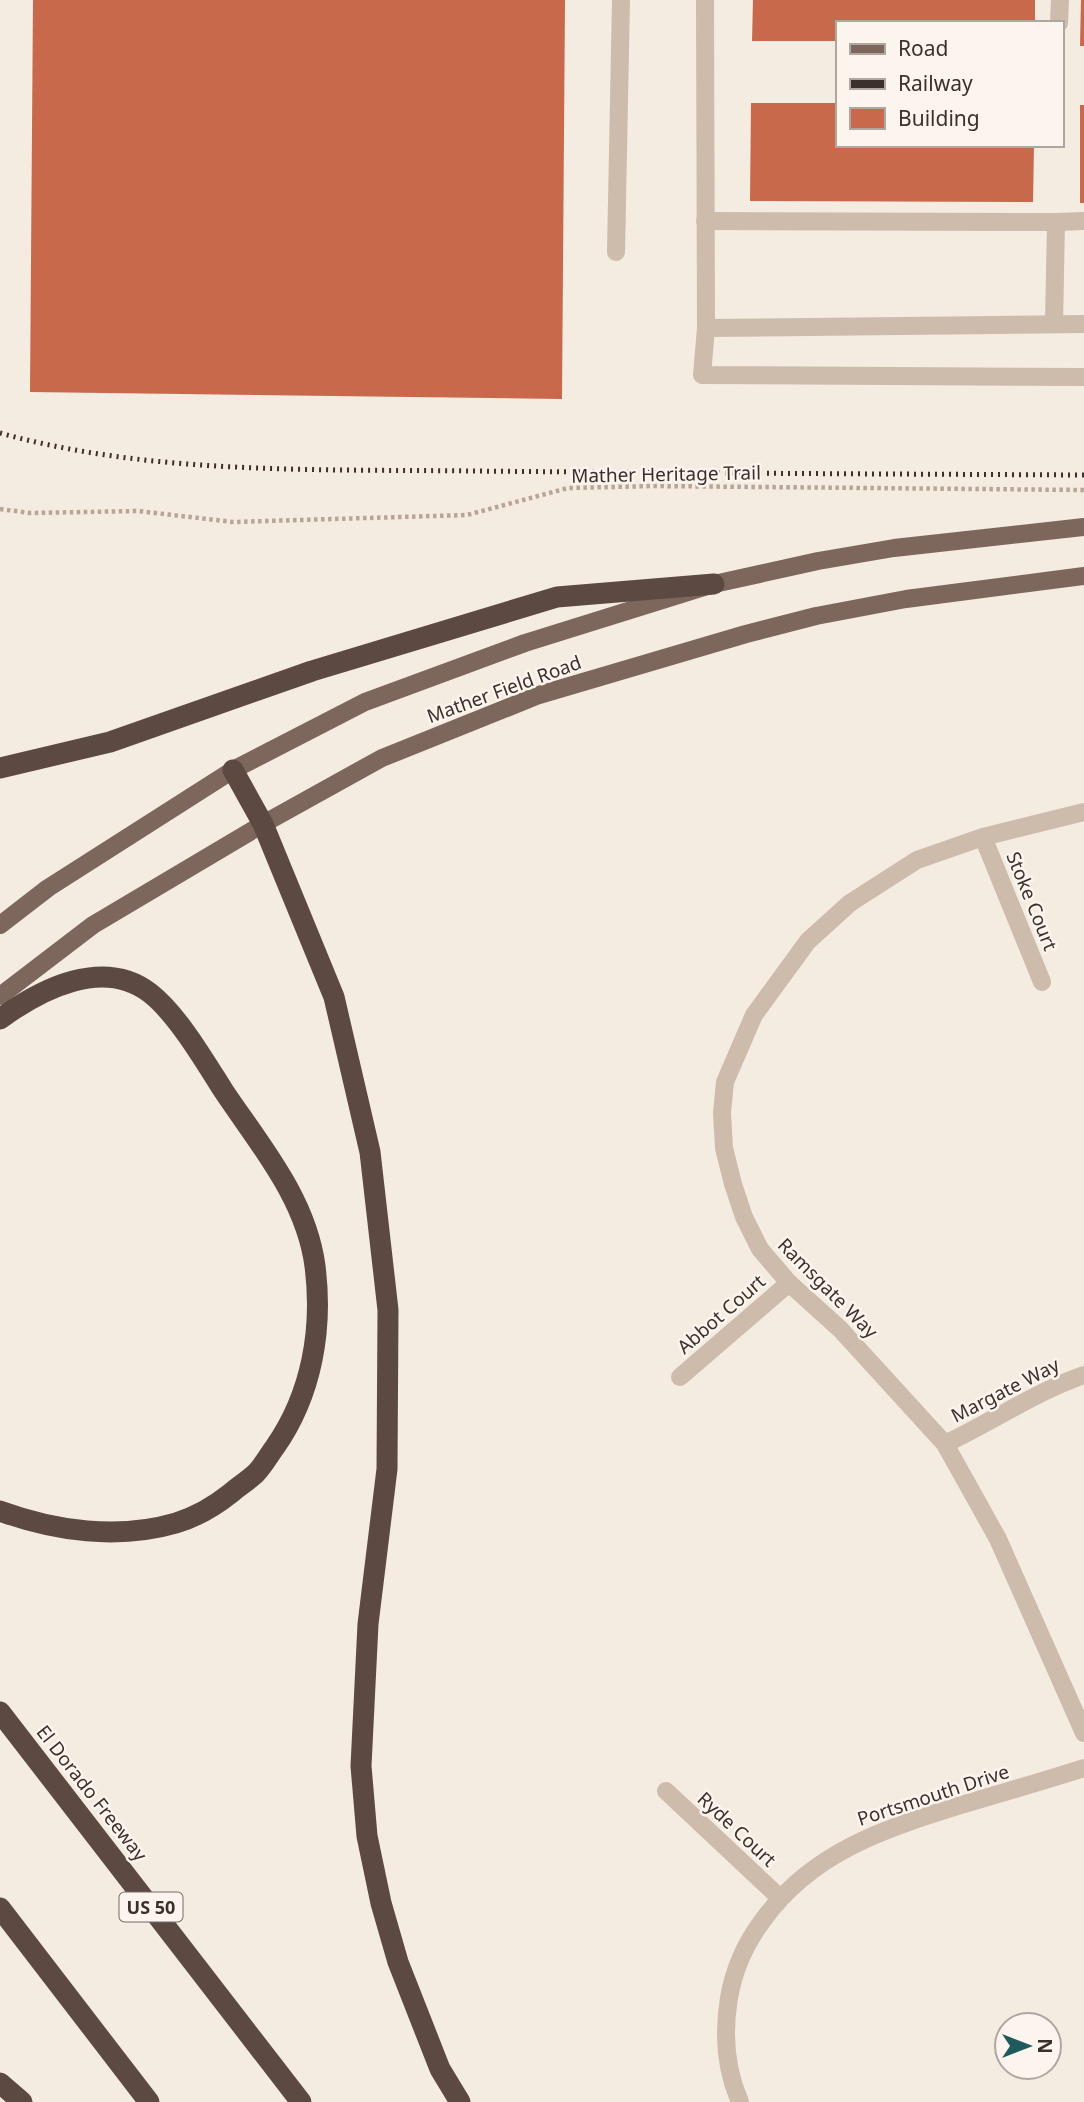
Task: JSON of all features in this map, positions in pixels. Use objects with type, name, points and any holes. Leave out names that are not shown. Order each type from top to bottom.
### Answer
[{"type":"highway","points":[[0,768],[110,742],[312,671],[557,597],[714,584]]},
{"type":"highway","points":[[233,770],[263,824],[334,997],[370,1152],[388,1310],[387,1469],[368,1624],[361,1766],[367,1836],[381,1903],[398,1962],[440,2069],[460,2102]]},
{"type":"highway","points":[[0,1019],[19,1004],[62,984],[93,977],[123,978],[150,993],[183,1029],[278,1170],[294,1200],[307,1232],[315,1265],[318,1316],[312,1366],[287,1430],[257,1472],[217,1504],[177,1523],[134,1531],[54,1528],[0,1511]]},
{"type":"highway","name":"El Dorado Freeway","points":[[0,1712],[301,2102]]},
{"type":"highway","points":[[0,1908],[149,2102]]},
{"type":"highway","points":[[0,2083],[22,2102]]},
{"type":"main road","name":"Mather Field Road","points":[[0,925],[48,888],[233,770],[365,702],[525,643],[714,584],[818,561],[894,548],[1084,527]]},
{"type":"main road","name":"Mather Field Road","points":[[0,996],[93,925],[263,824],[382,758],[539,695],[816,616],[906,599],[1084,576]]},
{"type":"street","points":[[616,252],[621,0]]},
{"type":"street","points":[[705,0],[706,328],[702,375],[1084,377]]},
{"type":"street","points":[[1059,21],[1060,0]]},
{"type":"street","points":[[705,221],[1084,221]]},
{"type":"street","points":[[1054,324],[1056,222]]},
{"type":"street","points":[[706,328],[1084,324]]},
{"type":"street","name":"Ramsgate Way","points":[[1084,812],[983,837],[918,860],[850,903],[808,942],[754,1015],[725,1082],[722,1113],[724,1148],[744,1217],[760,1249],[789,1283],[840,1329],[945,1444],[998,1539],[1084,1733]]},
{"type":"street","name":"Stoke Court","points":[[983,837],[1042,982]]},
{"type":"street","name":"Abbot Court","points":[[680,1377],[789,1283]]},
{"type":"street","name":"Margate Way","points":[[945,1444],[1034,1397],[1084,1375]]},
{"type":"street","name":"Portsmouth Drive","points":[[740,2102],[732,2085],[726,2052],[726,2014],[732,1977],[747,1942],[779,1897],[810,1871],[861,1839],[901,1823],[1084,1768]]},
{"type":"street","name":"Ryde Court","points":[[666,1791],[779,1897]]},
{"type":"path","name":"Mather Heritage Trail","points":[[0,509],[30,513],[138,511],[233,522],[467,515],[568,488],[652,486],[1084,490]]},
{"type":"building","points":[[33,0],[565,0],[562,399],[30,392]]},
{"type":"building","points":[[753,0],[1035,0],[1035,21],[836,21],[836,41],[752,41]]},
{"type":"building","points":[[1081,0],[1084,0],[1084,46],[1080,46]]},
{"type":"building","points":[[751,103],[836,103],[836,147],[1034,147],[1033,202],[750,201]]},
{"type":"building","points":[[1080,105],[1084,105],[1084,203],[1080,203]]},
{"type":"railway","points":[[0,433],[57,447],[116,456],[234,467],[1084,475]]}]
